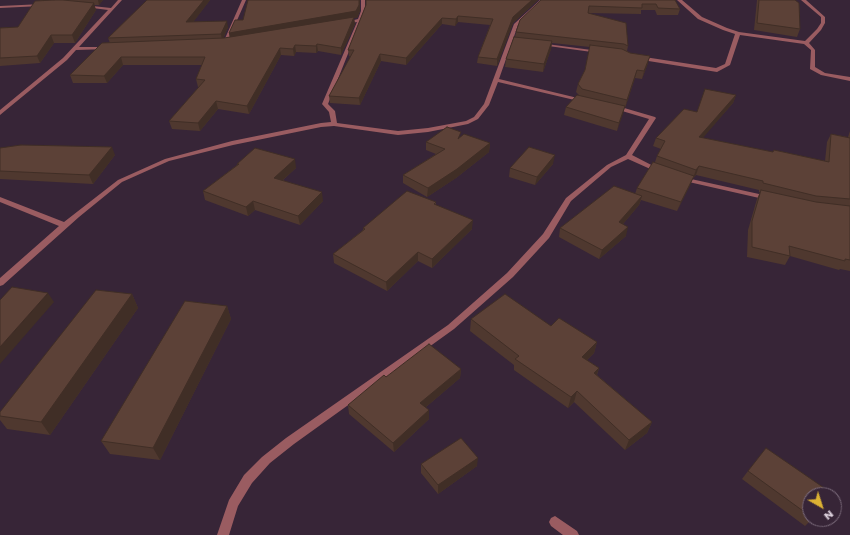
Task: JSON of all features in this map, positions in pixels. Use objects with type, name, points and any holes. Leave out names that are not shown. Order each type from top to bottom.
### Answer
[{"type":"street","points":[[0,113],[65,59],[120,0]]},
{"type":"street","points":[[225,43],[244,0]]},
{"type":"street","points":[[334,124],[332,111],[325,104],[360,20],[363,11],[363,0]]},
{"type":"street","points":[[0,283],[64,225],[120,181],[168,160],[292,130],[334,124],[398,133],[428,130],[468,122],[476,118],[487,104],[516,24],[543,0]]},
{"type":"street","points":[[679,0],[700,18],[738,33],[806,43],[813,50],[812,68],[823,74],[850,79]]},
{"type":"street","points":[[803,0],[823,17],[823,23],[819,30],[806,43]]},
{"type":"street","points":[[0,7],[48,5]]},
{"type":"street","points":[[77,5],[112,9]]},
{"type":"street","points":[[337,24],[360,20]]},
{"type":"street","points":[[628,57],[717,70],[727,65],[738,33]]},
{"type":"street","points":[[217,43],[232,41]]},
{"type":"street","points":[[509,41],[516,42]]},
{"type":"street","points":[[538,44],[602,52]]},
{"type":"street","points":[[75,49],[114,47]]},
{"type":"street","points":[[496,80],[591,102]]},
{"type":"street","points":[[223,535],[232,504],[248,479],[266,460],[290,441],[451,327],[510,274],[546,236],[568,200],[609,166],[628,156],[653,118],[606,105]]},
{"type":"street","points":[[628,156],[664,173]]},
{"type":"street","points":[[677,178],[774,200]]},
{"type":"street","points":[[0,199],[64,225]]},
{"type":"street","points":[[555,522],[573,535]]},
{"type":"building","points":[[54,0],[94,3],[72,35],[51,35],[37,56],[0,58],[0,28],[18,27],[35,1]]},
{"type":"building","points":[[147,0],[204,0],[186,22],[227,21],[221,34],[108,38]]},
{"type":"building","points":[[248,0],[359,0],[359,5],[356,11],[229,33],[235,20],[243,20]]},
{"type":"building","points":[[366,0],[532,0],[513,17],[497,59],[478,57],[493,19],[458,16],[456,19],[442,18],[406,58],[380,54],[359,98],[329,96],[354,50],[348,50],[366,5]]},
{"type":"building","points":[[541,0],[675,0],[680,9],[658,8],[656,4],[642,4],[642,8],[589,6],[588,13],[626,23],[628,46],[624,44],[516,32],[520,20]]},
{"type":"building","points":[[759,0],[795,0],[799,3],[800,29],[757,23]]},
{"type":"building","points":[[354,17],[341,48],[317,44],[316,46],[295,45],[293,49],[280,48],[247,106],[216,101],[198,123],[169,121],[205,80],[196,79],[205,57],[121,57],[104,76],[70,75],[102,43],[224,38]]},
{"type":"building","points":[[514,37],[552,41],[544,64],[506,59]]},
{"type":"building","points":[[590,45],[622,49],[630,53],[650,56],[644,71],[637,70],[627,100],[582,89],[578,84],[585,70]]},
{"type":"building","points":[[705,89],[736,95],[699,137],[773,152],[774,150],[829,162],[831,134],[850,138],[850,199],[816,196],[763,183],[763,181],[699,166],[696,170],[657,156],[665,141],[656,138],[684,109],[697,112]]},
{"type":"building","points":[[577,95],[625,106],[619,123],[566,107]]},
{"type":"building","points":[[447,127],[461,132],[458,139],[464,134],[490,143],[457,169],[428,188],[403,175],[445,149],[426,142]]},
{"type":"building","points":[[21,145],[112,147],[89,175],[0,171],[0,148]]},
{"type":"building","points":[[529,147],[555,155],[537,177],[510,168]]},
{"type":"building","points":[[255,148],[295,159],[274,178],[322,192],[298,216],[253,201],[246,207],[203,191],[239,164],[237,164]]},
{"type":"building","points":[[653,162],[694,176],[681,202],[637,188]]},
{"type":"building","points":[[614,186],[642,196],[619,222],[628,227],[602,250],[560,228]]},
{"type":"building","points":[[761,190],[816,202],[850,206],[850,260],[845,259],[845,261],[789,246],[790,256],[752,247],[752,221]]},
{"type":"building","points":[[407,191],[436,202],[434,204],[473,220],[432,259],[418,252],[386,282],[333,254],[365,229],[363,228]]},
{"type":"building","points":[[12,287],[48,293],[0,347],[0,300]]},
{"type":"building","points":[[96,290],[132,294],[41,422],[0,416],[0,412]]},
{"type":"building","points":[[505,294],[551,326],[559,318],[597,342],[582,357],[599,368],[594,373],[652,422],[629,440],[577,391],[571,397],[515,359],[519,356],[471,319]]},
{"type":"building","points":[[185,301],[227,306],[153,448],[101,441]]},
{"type":"building","points":[[429,344],[461,369],[420,403],[429,410],[393,443],[348,405],[384,375],[386,377]]},
{"type":"building","points":[[461,438],[478,458],[438,485],[421,464]]},
{"type":"building","points":[[766,448],[823,487],[802,487],[802,510],[748,471]]}]
